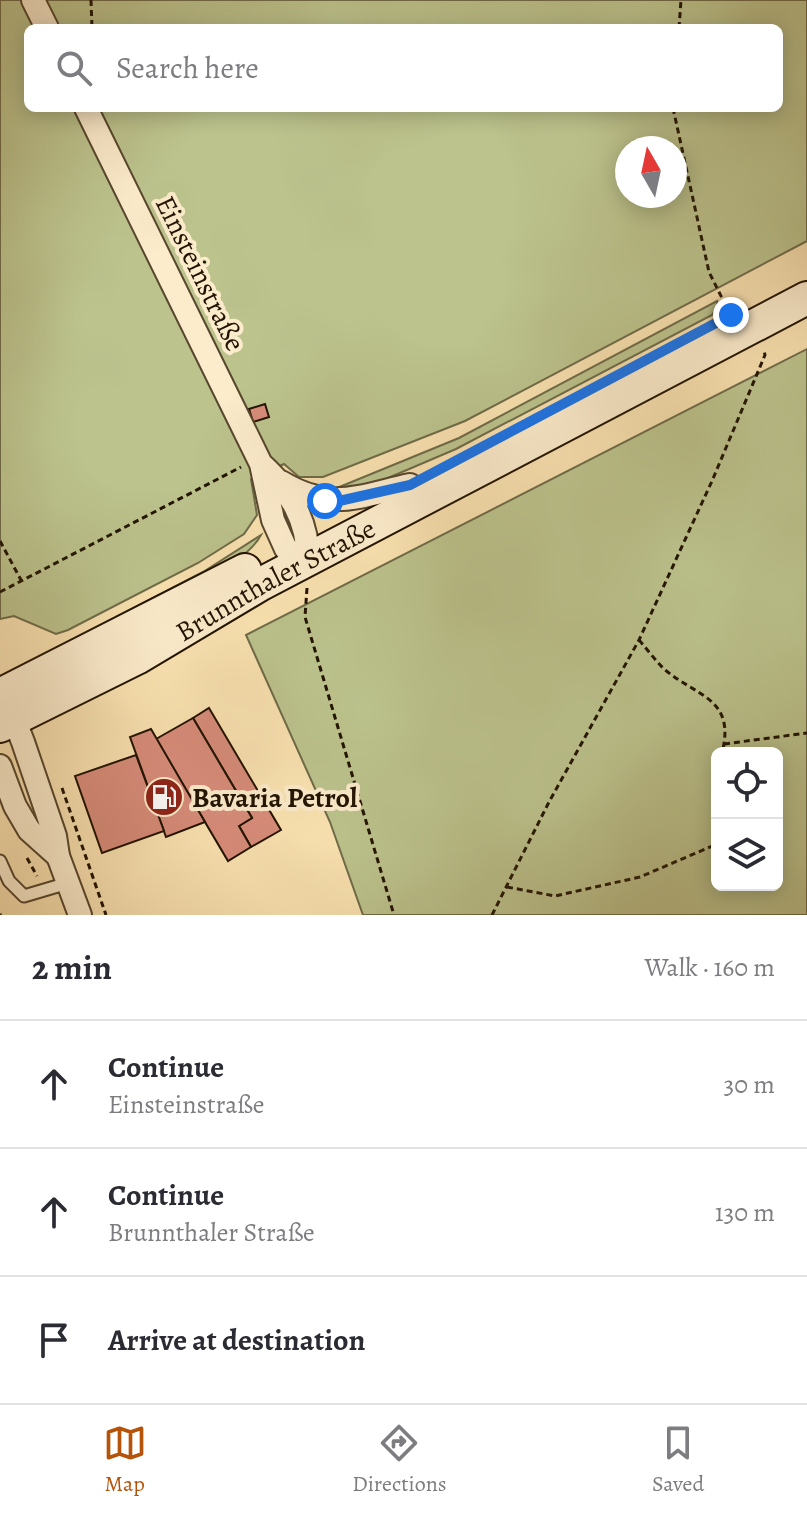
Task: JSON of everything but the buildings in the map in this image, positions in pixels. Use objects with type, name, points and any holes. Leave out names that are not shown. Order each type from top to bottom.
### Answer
[{"type":"main road","name":"Brunnthaler Straße","points":[[4,712],[410,485],[807,275]]},
{"type":"main road","name":"Brunnthaler Straße","points":[[301,548],[807,298]]},
{"type":"street","points":[[33,0],[45,24]]},
{"type":"street","name":"Einsteinstraße","points":[[88,112],[260,461],[273,520],[301,548]]},
{"type":"street","name":"Einsteinstraße","points":[[260,461],[281,481],[313,497],[339,501],[410,485]]},
{"type":"street","name":"Einsteinstraße","points":[[281,481],[296,505],[301,548]]},
{"type":"street","points":[[4,712],[55,836],[58,856],[80,915]]},
{"type":"street","points":[[0,766],[8,799],[29,830],[58,856]]},
{"type":"lane","points":[[0,861],[5,883],[24,896],[68,883]]},
{"type":"path","points":[[91,0],[92,24]]},
{"type":"path","points":[[679,24],[681,0]]},
{"type":"path","points":[[674,112],[709,272],[731,315]]},
{"type":"path","points":[[492,915],[549,802],[639,640],[712,481],[765,355]]},
{"type":"path","points":[[0,592],[260,461]]},
{"type":"path","points":[[0,541],[21,581]]},
{"type":"path","points":[[301,548],[305,617],[394,915]]},
{"type":"path","points":[[639,640],[664,668],[716,704],[727,733],[723,747]]},
{"type":"path","points":[[724,744],[807,733]]},
{"type":"path","points":[[62,787],[106,915]]},
{"type":"path","points":[[506,887],[555,896],[640,877],[711,847]]},
{"type":"path","points":[[24,853],[46,891]]},
{"type":"green space","points":[[0,0],[807,0],[807,241],[465,421],[323,477],[299,477],[284,464],[251,479],[257,515],[244,534],[198,563],[56,634],[14,616],[0,619]]},
{"type":"green space","points":[[717,301],[718,306],[712,315],[456,449],[374,484],[332,490],[459,438]]},
{"type":"green space","points":[[807,349],[807,915],[363,915],[330,822],[246,635]]},
{"type":"green space","points":[[261,535],[251,548],[218,573],[120,624],[116,617],[203,572]]},
{"type":"place","name":"Bavaria Petrol","points":[[164,797]]},
{"type":"route","points":[[325,501],[339,501],[410,485],[731,315]]}]
